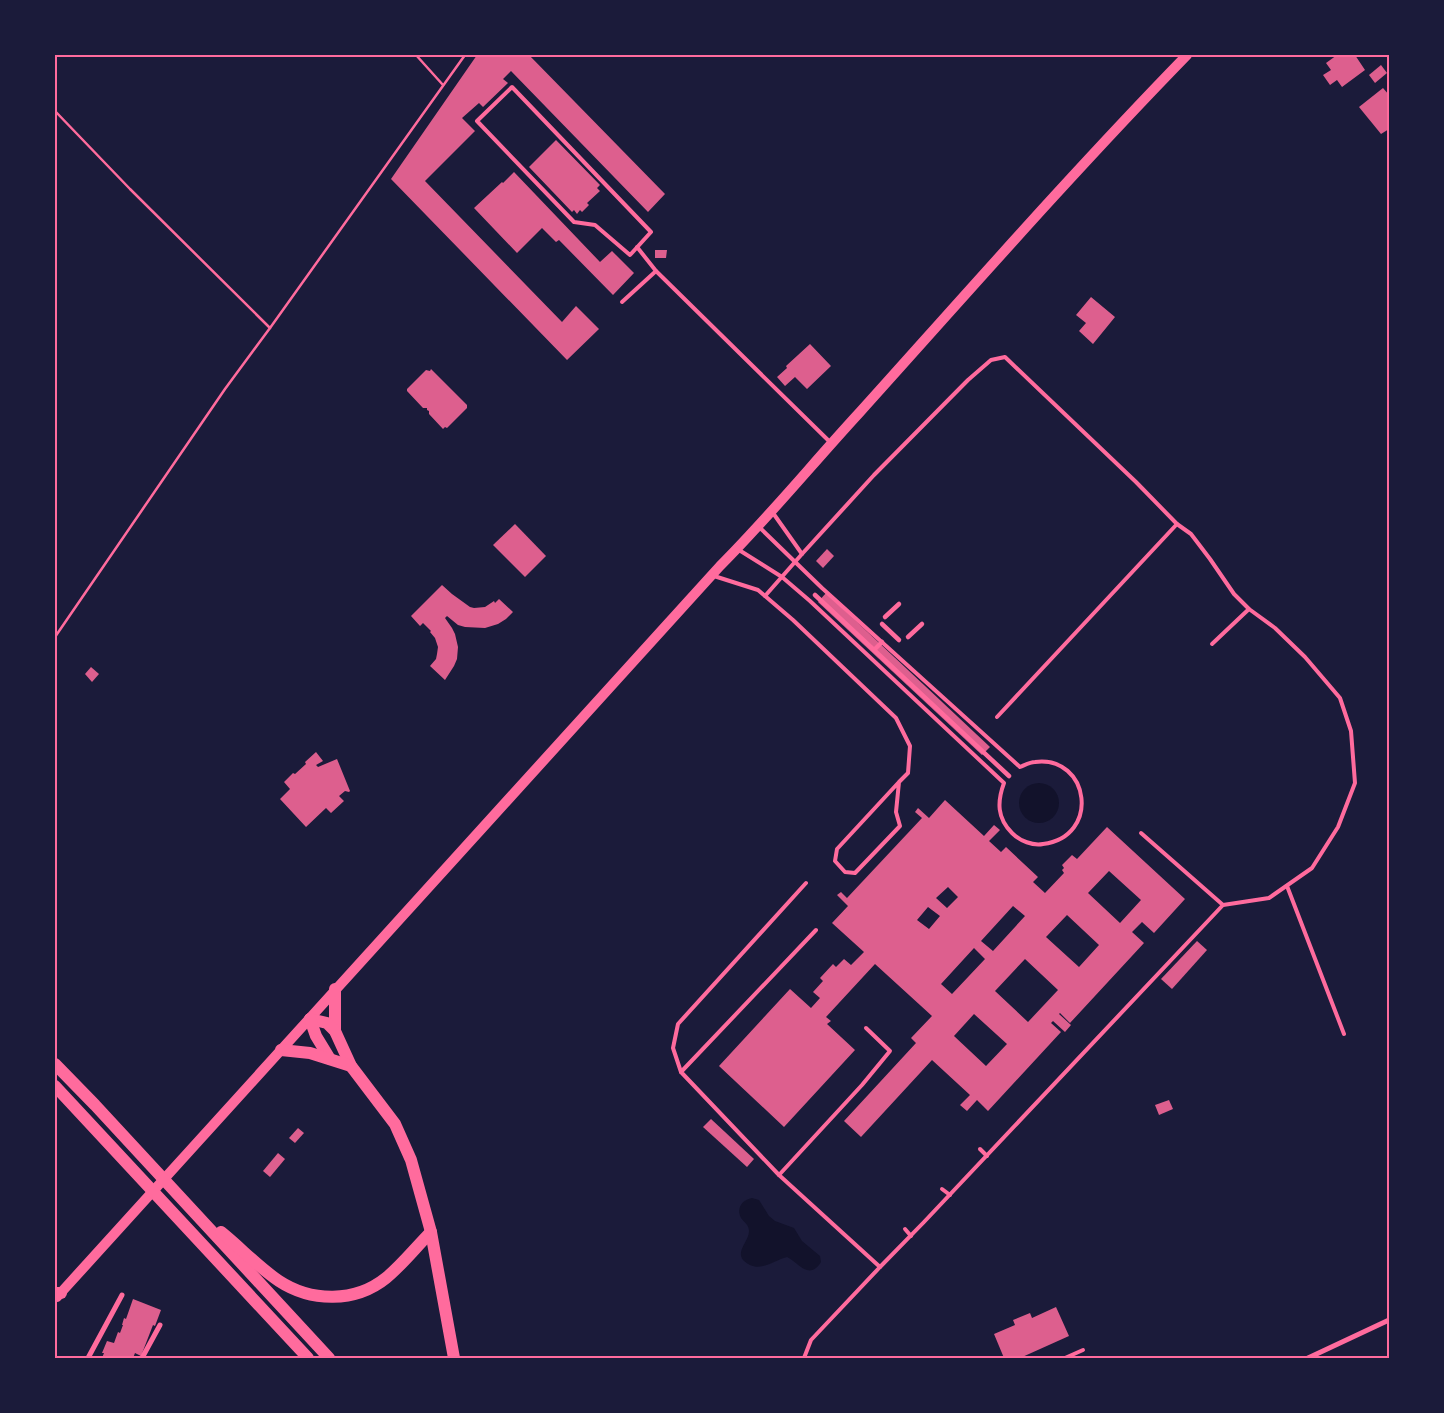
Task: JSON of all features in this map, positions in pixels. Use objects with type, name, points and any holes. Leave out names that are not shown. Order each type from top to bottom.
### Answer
[{"type":"highway","points":[[335,990],[335,1031]]},
{"type":"highway","points":[[310,1019],[327,1023],[335,1031],[351,1066],[395,1124],[411,1160],[431,1232],[454,1358]]},
{"type":"highway","points":[[310,1019],[316,1036],[330,1060]]},
{"type":"highway","points":[[281,1050],[310,1053],[351,1066]]},
{"type":"highway","points":[[55,1064],[329,1358]]},
{"type":"highway","points":[[55,1086],[308,1358]]},
{"type":"highway","points":[[55,1098],[122,1158]]},
{"type":"highway","points":[[188,1206],[280,1282],[301,1292],[323,1297],[345,1296],[366,1291],[385,1279],[431,1232]]},
{"type":"main road","points":[[57,1295],[771,512],[831,443],[1127,117],[1187,55]]},
{"type":"street","points":[[815,595],[1009,776]]},
{"type":"street","points":[[885,617],[899,604]]},
{"type":"street","points":[[882,624],[899,640]]},
{"type":"street","points":[[908,637],[922,624]]},
{"type":"street","points":[[874,650],[882,642]]},
{"type":"street","points":[[88,1358],[122,1295]]},
{"type":"street","points":[[1308,1358],[1389,1320]]},
{"type":"street","points":[[142,1358],[160,1325]]},
{"type":"lane","points":[[512,87],[651,232],[637,247],[630,255],[595,225],[574,222],[477,120],[512,87]]},
{"type":"lane","points":[[637,247],[656,271],[831,443]]},
{"type":"lane","points":[[622,302],[656,271]]},
{"type":"lane","points":[[765,596],[874,475],[968,380],[991,360],[1005,357],[1136,482],[1177,524],[1191,534],[1234,594],[1249,609],[1275,628],[1293,645],[1340,698],[1351,731],[1355,783],[1338,827],[1312,868],[1269,898],[1223,905],[811,1340],[804,1358]]},
{"type":"lane","points":[[771,512],[802,554]]},
{"type":"lane","points":[[997,717],[1177,524]]},
{"type":"lane","points":[[737,549],[782,577],[810,601],[1004,783],[999,796],[1000,810],[1004,824],[1013,834],[1025,842],[1039,845],[1053,843],[1066,837],[1075,827],[1081,814],[1083,800],[1079,786],[1072,775],[1061,766],[1047,762],[1033,762],[1020,766],[882,642],[758,526]]},
{"type":"lane","points":[[712,575],[758,590],[793,620],[896,718],[910,746],[908,773],[898,782],[837,849],[835,861],[844,872],[855,872],[900,826],[896,812],[898,782]]},
{"type":"lane","points":[[1212,644],[1249,609]]},
{"type":"lane","points":[[1141,833],[1223,905]]},
{"type":"lane","points":[[806,883],[678,1024],[674,1048],[681,1072],[779,1175],[880,1267]]},
{"type":"lane","points":[[1287,886],[1344,1034]]},
{"type":"lane","points":[[681,1072],[816,930]]},
{"type":"lane","points":[[779,1175],[862,1085],[890,1051],[866,1028]]},
{"type":"lane","points":[[980,1148],[987,1156]]},
{"type":"lane","points":[[942,1189],[950,1194]]},
{"type":"lane","points":[[905,1229],[911,1236]]},
{"type":"lane","points":[[1065,1358],[1083,1350]]},
{"type":"path","points":[[416,55],[443,85]]},
{"type":"path","points":[[55,637],[225,389],[465,55]]},
{"type":"path","points":[[55,111],[130,189],[270,328]]},
{"type":"shaded area","points":[[1043,783],[1050,786],[1056,792],[1059,803],[1058,811],[1050,820],[1043,823],[1035,823],[1028,820],[1020,811],[1019,799],[1022,792],[1031,784]]},
{"type":"shaded area","points":[[752,1198],[759,1200],[769,1216],[775,1221],[794,1228],[802,1241],[820,1256],[821,1262],[817,1267],[812,1270],[804,1269],[787,1257],[759,1267],[744,1261],[741,1253],[749,1229],[741,1218],[739,1211],[743,1203]]},
{"type":"building","points":[[477,55],[529,55],[665,194],[648,212],[511,71],[503,79],[508,83],[483,107],[479,103],[462,118],[475,131],[425,181],[562,322],[576,306],[599,329],[567,360],[391,179]]},
{"type":"building","points":[[1337,55],[1355,55],[1365,70],[1342,87],[1337,80],[1330,85],[1323,75],[1331,70],[1326,63]]},
{"type":"building","points":[[1381,65],[1387,73],[1375,83],[1369,75]]},
{"type":"building","points":[[1383,88],[1389,95],[1389,129],[1381,134],[1359,107]]},
{"type":"building","points":[[556,140],[600,185],[597,188],[600,191],[587,203],[589,205],[577,214],[574,210],[572,212],[529,167]]},
{"type":"building","points":[[514,172],[600,262],[612,251],[634,273],[613,295],[559,240],[556,242],[542,228],[517,253],[474,208]]},
{"type":"building","points":[[655,250],[667,250],[666,258],[655,258]]},
{"type":"building","points":[[1091,297],[1115,317],[1093,344],[1079,331],[1086,323],[1076,315]]},
{"type":"building","points":[[810,344],[831,366],[807,389],[795,377],[785,386],[777,377]]},
{"type":"building","points":[[431,369],[467,405],[467,408],[447,428],[443,429],[429,414],[427,408],[423,408],[407,391],[426,370],[430,371]]},
{"type":"building","points":[[515,524],[546,556],[525,577],[493,545]]},
{"type":"building","points":[[827,549],[834,556],[823,568],[816,561]]},
{"type":"building","points":[[442,585],[470,607],[485,607],[499,599],[513,612],[498,624],[485,628],[465,627],[458,625],[447,616],[445,618],[455,634],[458,647],[457,659],[445,680],[430,666],[436,659],[437,654],[438,647],[435,638],[423,623],[420,626],[411,616]]},
{"type":"building","points":[[826,593],[990,747],[982,755],[818,602]]},
{"type":"building","points":[[91,667],[99,674],[92,682],[85,674]]},
{"type":"building","points":[[316,752],[323,761],[316,765],[318,767],[337,759],[350,791],[345,791],[339,796],[344,801],[331,813],[326,808],[306,827],[280,799],[290,789],[284,782],[306,764],[305,762]]},
{"type":"building","points":[[945,800],[984,836],[994,825],[1000,830],[989,841],[1001,852],[1006,847],[1038,877],[1033,882],[1045,893],[1064,873],[1062,865],[1072,855],[1077,859],[1107,827],[1185,899],[1154,933],[1142,922],[1132,932],[1144,943],[1070,1023],[1059,1014],[1071,1025],[1065,1032],[1053,1021],[1051,1023],[1061,1032],[988,1111],[977,1100],[967,1111],[960,1105],[970,1095],[932,1060],[861,1137],[844,1121],[916,1043],[911,1038],[932,1016],[875,964],[826,1017],[831,1021],[827,1024],[855,1050],[784,1127],[719,1066],[790,989],[811,1008],[820,998],[813,992],[823,981],[820,978],[833,964],[836,967],[844,959],[851,965],[864,952],[832,923],[848,906],[837,895],[841,892],[847,898],[922,818],[915,812],[918,808],[929,818]],"holes":[[[1109,871],[1141,900],[1120,923],[1088,893]],[[948,887],[958,897],[947,908],[936,898]],[[1013,906],[1025,916],[993,951],[981,941]],[[928,907],[940,916],[929,929],[917,920]],[[1067,915],[1099,945],[1079,967],[1046,937]],[[974,948],[985,959],[952,994],[941,984]],[[1025,959],[1058,990],[1028,1022],[995,991]],[[974,1014],[1007,1044],[986,1066],[954,1036]]]},
{"type":"building","points":[[1197,941],[1207,950],[1172,989],[1161,979]]},
{"type":"building","points":[[1169,1100],[1173,1109],[1159,1115],[1155,1105]]},
{"type":"building","points":[[711,1119],[754,1159],[747,1167],[703,1127]]},
{"type":"building","points":[[298,1128],[304,1133],[295,1143],[289,1138]]},
{"type":"building","points":[[278,1153],[285,1159],[270,1177],[263,1171]]},
{"type":"building","points":[[133,1299],[161,1310],[141,1356],[135,1353],[133,1358],[102,1358],[107,1341],[114,1343],[118,1332],[120,1333],[124,1318],[126,1319]]},
{"type":"building","points":[[1056,1307],[1069,1336],[1020,1358],[1004,1358],[994,1334],[1015,1325],[1013,1320],[1030,1313],[1032,1318]]}]
